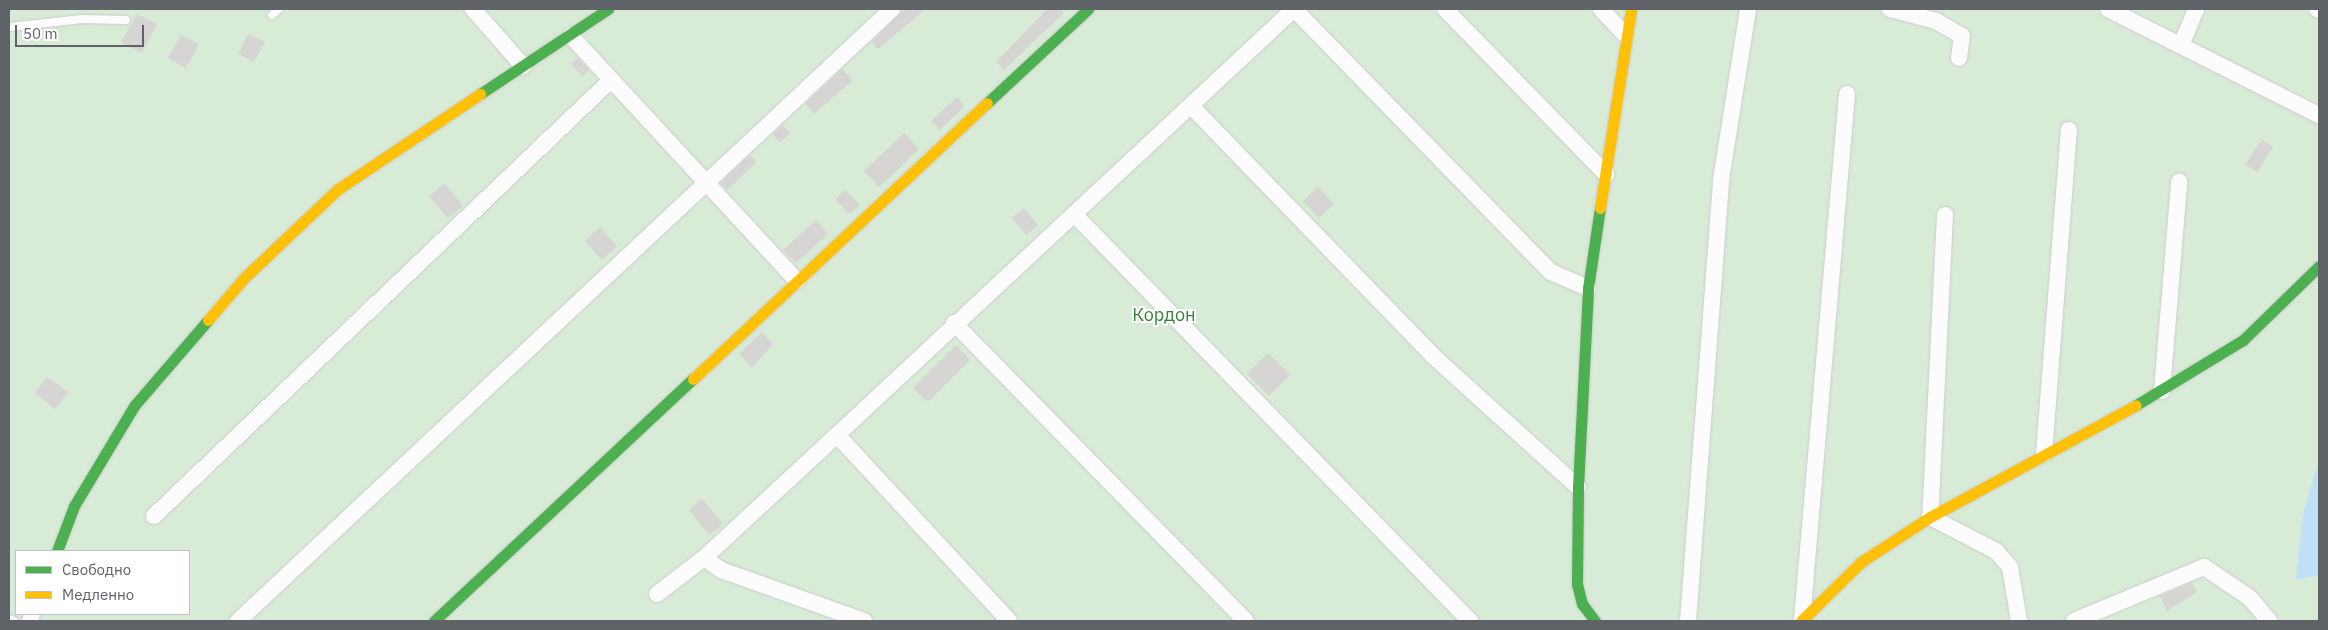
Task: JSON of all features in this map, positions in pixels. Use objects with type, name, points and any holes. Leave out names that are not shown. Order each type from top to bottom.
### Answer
[{"type":"street","points":[[473,9],[523,66]]},
{"type":"street","points":[[57,550],[74,506],[134,406],[244,278],[338,189],[571,36],[608,9]]},
{"type":"street","points":[[238,621],[892,9]]},
{"type":"street","points":[[434,621],[1088,9]]},
{"type":"street","points":[[657,594],[704,558],[954,323],[1294,9],[1551,272],[1588,288]]},
{"type":"street","points":[[1445,9],[1606,174]]},
{"type":"street","points":[[1600,9],[1625,35]]},
{"type":"street","points":[[1595,621],[1582,604],[1577,584],[1578,487],[1588,288],[1625,35],[1631,9]]},
{"type":"street","points":[[1688,621],[1722,180],[1748,9]]},
{"type":"street","points":[[1890,9],[1936,21],[1962,36],[1960,58]]},
{"type":"street","points":[[2108,9],[2319,115]]},
{"type":"street","points":[[2180,44],[2196,9]]},
{"type":"street","points":[[571,36],[708,181],[797,281]]},
{"type":"street","points":[[154,516],[611,80]]},
{"type":"street","points":[[1802,620],[1847,94]]},
{"type":"street","points":[[1191,106],[1433,356],[1578,487]]},
{"type":"street","points":[[2044,454],[2069,130]]},
{"type":"street","points":[[2162,391],[2179,182]]},
{"type":"street","points":[[1074,214],[1470,621]]},
{"type":"street","points":[[1930,517],[1945,215]]},
{"type":"street","points":[[1802,620],[1861,562],[1930,517],[2162,391],[2243,340],[2319,266]]},
{"type":"street","points":[[954,323],[1246,621]]},
{"type":"street","points":[[837,435],[1009,621]]},
{"type":"street","points":[[1930,517],[1996,551],[2010,567],[2019,621]]},
{"type":"street","points":[[704,558],[721,570],[864,621]]},
{"type":"street","points":[[2074,621],[2204,567],[2250,598],[2269,621]]},
{"type":"lane","points":[[272,15],[279,9]]},
{"type":"lane","points":[[9,27],[83,19],[126,20]]},
{"type":"lane","points":[[9,619],[14,621]]},
{"type":"green space","name":"Кордон","points":[[9,9],[2319,9],[2319,621],[9,621]]},
{"type":"water","points":[[2319,460],[2319,575],[2296,580],[2303,515]]},
{"type":"building","points":[[903,9],[926,9],[878,49],[872,42]]},
{"type":"building","points":[[1047,9],[1060,9],[1064,13],[1004,70],[996,62]]},
{"type":"building","points":[[137,14],[157,24],[142,53],[121,42]]},
{"type":"building","points":[[248,34],[265,42],[254,62],[238,54]]},
{"type":"building","points":[[181,35],[199,44],[186,68],[168,58]]},
{"type":"building","points":[[578,58],[589,70],[582,77],[571,64]]},
{"type":"building","points":[[842,69],[853,80],[814,114],[805,104]]},
{"type":"building","points":[[957,97],[965,106],[940,130],[931,121]]},
{"type":"building","points":[[783,125],[790,133],[780,143],[773,134]]},
{"type":"building","points":[[904,133],[919,149],[879,187],[864,171]]},
{"type":"building","points":[[2262,139],[2273,147],[2257,172],[2245,165]]},
{"type":"building","points":[[750,155],[757,162],[727,190],[720,183]]},
{"type":"building","points":[[444,183],[463,206],[448,218],[429,196]]},
{"type":"building","points":[[1318,187],[1334,204],[1319,218],[1303,201]]},
{"type":"building","points":[[845,190],[860,205],[849,214],[835,199]]},
{"type":"building","points":[[1024,208],[1038,225],[1026,235],[1012,218]]},
{"type":"building","points":[[816,220],[828,234],[796,263],[783,250]]},
{"type":"building","points":[[600,227],[617,247],[602,260],[585,241]]},
{"type":"building","points":[[762,332],[773,344],[752,368],[739,354]]},
{"type":"building","points":[[956,345],[970,360],[928,402],[913,388]]},
{"type":"building","points":[[1268,353],[1290,375],[1269,396],[1247,374]]},
{"type":"building","points":[[47,377],[68,392],[55,409],[35,393]]},
{"type":"building","points":[[702,499],[723,524],[709,535],[689,510]]},
{"type":"building","points":[[2192,583],[2197,592],[2167,611],[2160,596]]},
{"type":"traffic: fast","points":[[480,94],[608,9]]},
{"type":"traffic: fast","points":[[987,103],[1088,9]]},
{"type":"traffic: fast","points":[[1595,621],[1582,604],[1577,584],[1578,487],[1588,288],[1600,208]]},
{"type":"traffic: fast","points":[[2136,405],[2243,340],[2319,266]]},
{"type":"traffic: fast","points":[[57,550],[74,506],[134,406],[208,320]]},
{"type":"traffic: fast","points":[[434,621],[693,379]]},
{"type":"traffic: slow","points":[[1600,208],[1631,9]]},
{"type":"traffic: slow","points":[[208,320],[244,278],[338,189],[480,94]]},
{"type":"traffic: slow","points":[[693,379],[987,103]]},
{"type":"traffic: slow","points":[[1801,621],[1861,562],[1930,517],[2136,405]]}]
